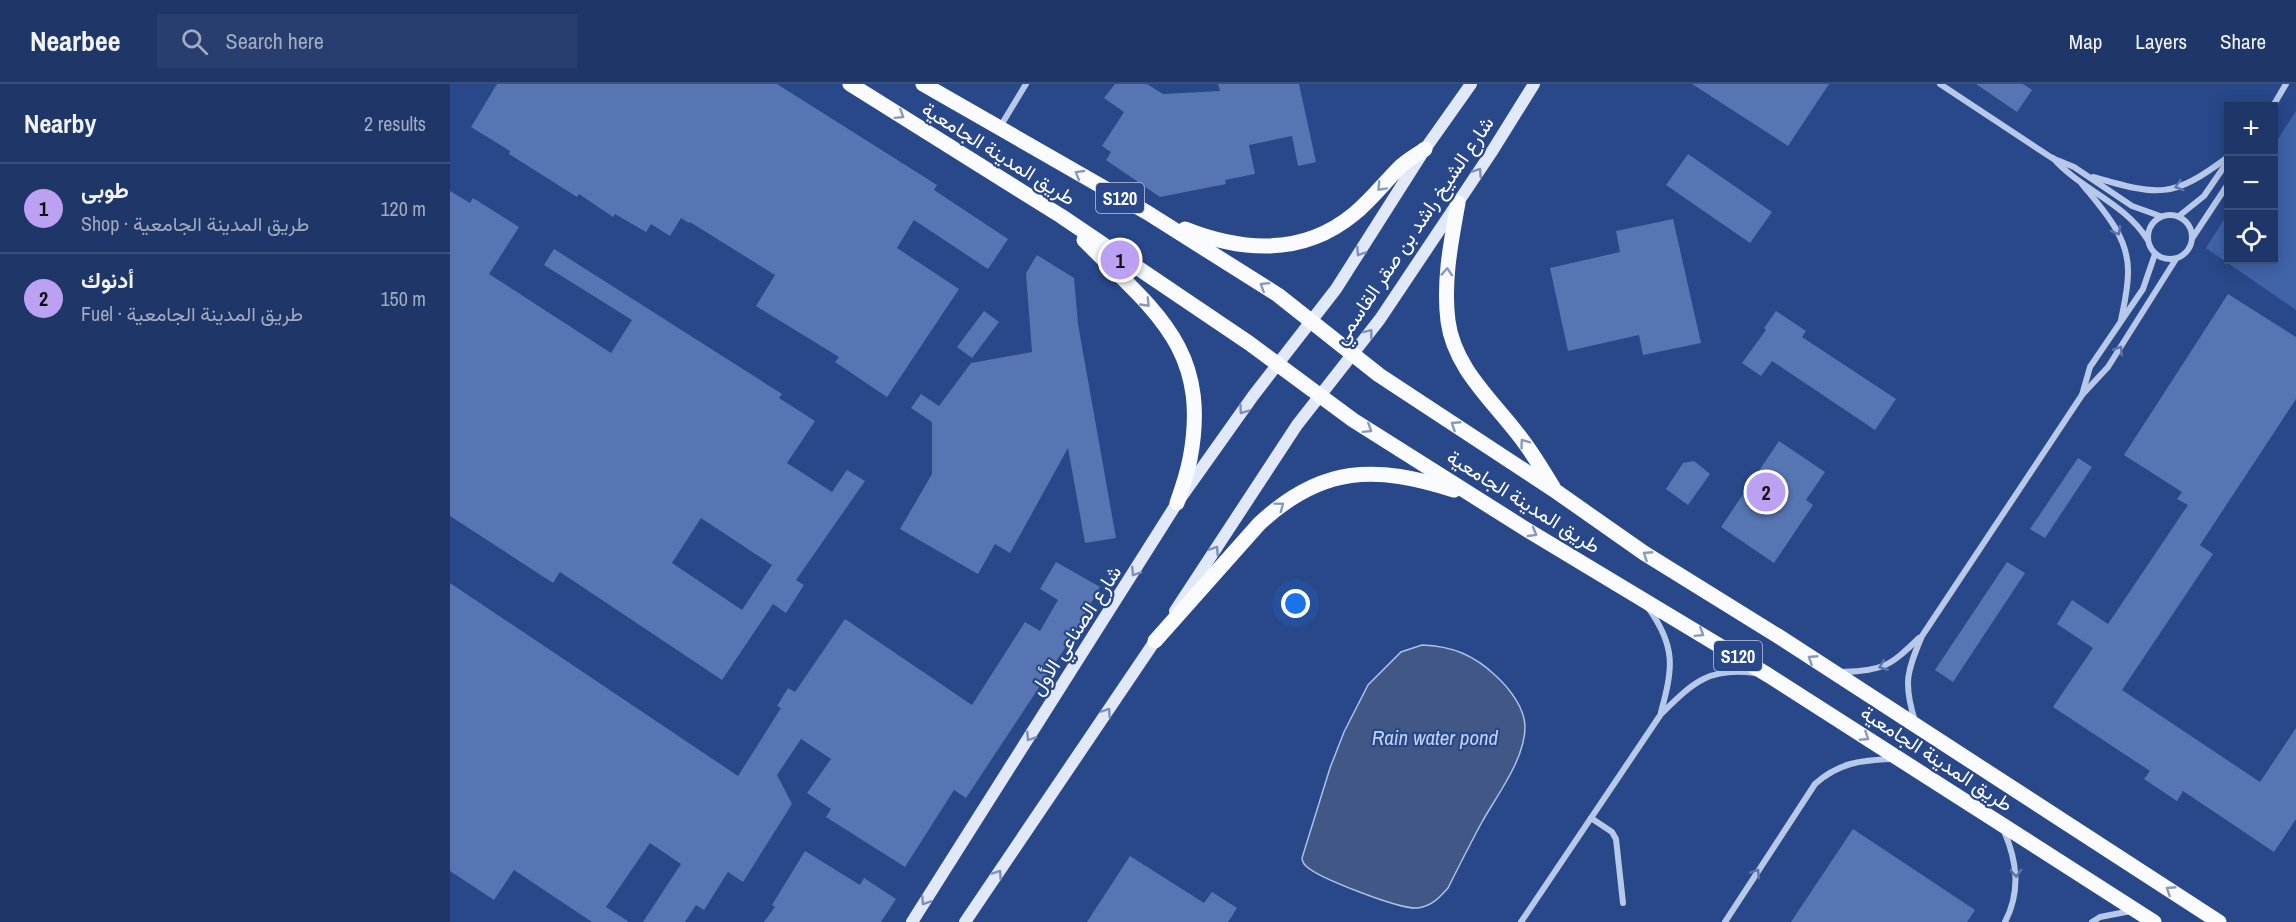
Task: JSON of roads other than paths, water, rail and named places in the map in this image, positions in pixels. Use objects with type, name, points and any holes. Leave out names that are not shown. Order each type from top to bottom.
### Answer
[{"type":"main road","name":"طريق المدينة الجامعية","points":[[850,84],[1061,216],[1277,363],[1353,420],[1524,528],[1768,675],[2154,922]]},
{"type":"main road","name":"طريق المدينة الجامعية","points":[[923,84],[1148,213],[1278,295],[1379,375],[1557,492],[1644,553],[2219,922]]},
{"type":"main road","name":"شارع الشيخ راشد بن صقر القاسمي","points":[[1277,363],[1336,289],[1425,149],[1471,84]]},
{"type":"main road","name":"شارع الشيخ راشد بن صقر القاسمي","points":[[1320,396],[1380,319],[1534,84]]},
{"type":"main road","points":[[1148,213],[1228,244],[1252,247],[1294,243],[1319,236],[1338,226],[1355,213],[1401,166],[1425,149]]},
{"type":"main road","points":[[1458,203],[1446,277],[1448,324],[1456,349],[1469,373],[1519,435],[1557,492]]},
{"type":"main road","points":[[1061,216],[1160,317],[1174,336],[1185,357],[1192,380],[1195,421],[1190,462],[1177,503]]},
{"type":"main road","name":"شارع الصناعي الأول","points":[[912,922],[1177,503],[1277,363]]},
{"type":"main road","points":[[965,922],[1155,641],[1297,425],[1320,396]]},
{"type":"main road","points":[[1155,641],[1259,524],[1276,508],[1316,484],[1338,477],[1365,473],[1394,474],[1421,479],[1475,496]]},
{"type":"street","points":[[1000,128],[1026,84]]},
{"type":"street","points":[[1940,84],[2052,158],[2069,175],[2134,222],[2155,254],[2165,258],[2176,258],[2187,252],[2193,237],[2224,191]]},
{"type":"street","points":[[2275,102],[2286,84]]},
{"type":"street","points":[[2052,158],[2065,162],[2132,206],[2160,216],[2173,214],[2179,216],[2189,224],[2193,237]]},
{"type":"street","points":[[2088,176],[2136,190],[2162,191],[2174,189],[2198,179],[2224,162]]},
{"type":"street","points":[[2179,216],[2204,196],[2224,166]]},
{"type":"street","points":[[2082,184],[2112,223],[2125,248],[2128,275],[2121,322]]},
{"type":"street","points":[[2148,241],[2150,226],[2160,216]]},
{"type":"street","points":[[2082,395],[2090,368],[2143,289],[2155,254]]},
{"type":"street","points":[[1917,727],[1907,687],[1911,661],[1922,636],[2082,395],[2108,367],[2176,258]]},
{"type":"street","points":[[1640,596],[1665,634],[1670,649],[1670,680],[1660,714]]},
{"type":"street","points":[[1833,673],[1867,671],[1886,667],[1922,636]]},
{"type":"street","points":[[1521,922],[1660,714],[1690,686],[1713,674],[1740,671],[1768,675]]},
{"type":"street","points":[[1725,922],[1815,784],[1826,774],[1853,762],[1900,759]]},
{"type":"street","points":[[1591,818],[1612,832],[1616,839],[1623,903]]},
{"type":"street","points":[[2002,825],[2013,850],[2016,868],[2013,904],[2005,922]]},
{"type":"street","points":[[2092,922],[2100,917],[2136,910]]},
{"type":"water","name":"Rain water pond","points":[[1422,645],[1443,647],[1462,653],[1488,669],[1506,686],[1515,699],[1522,713],[1525,727],[1524,739],[1515,764],[1448,888],[1431,903],[1418,908],[1378,899],[1342,885],[1305,865],[1302,858],[1330,768],[1344,732],[1368,685],[1401,652]]},
{"type":"place","name":"طوبى","points":[[1120,260]]},
{"type":"place","name":"أدنوك","points":[[1766,492]]}]
